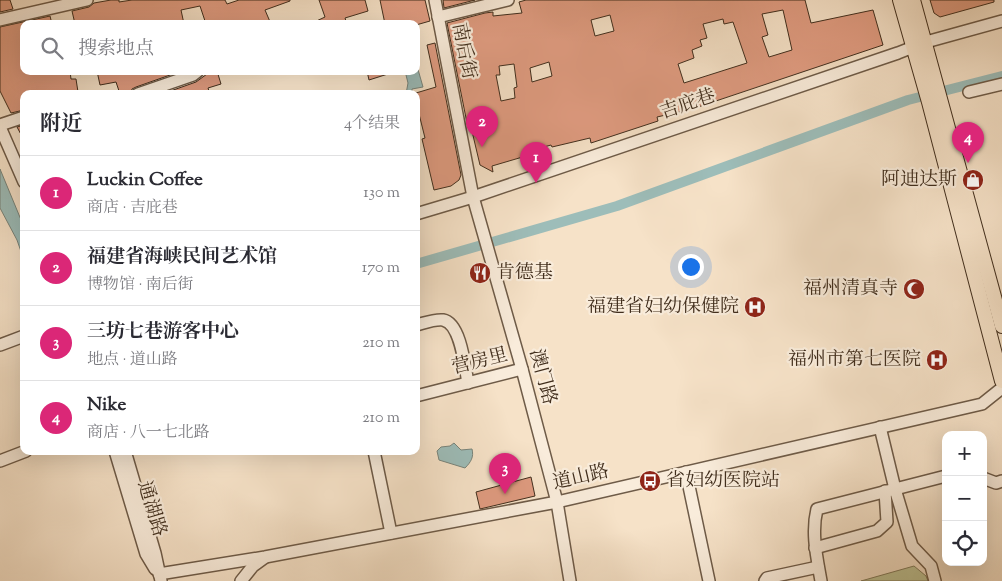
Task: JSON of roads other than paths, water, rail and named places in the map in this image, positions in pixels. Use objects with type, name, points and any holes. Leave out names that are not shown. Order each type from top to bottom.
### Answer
[{"type":"main road","points":[[900,0],[920,45]]},
{"type":"main road","points":[[913,0],[920,45],[1002,381]]},
{"type":"main road","points":[[938,113],[970,213],[1002,326]]},
{"type":"street","points":[[0,20],[87,0]]},
{"type":"street","name":"南后街","points":[[435,0],[473,197]]},
{"type":"street","points":[[438,16],[508,0]]},
{"type":"street","name":"吉庇巷","points":[[420,213],[473,197],[920,45],[1002,21]]},
{"type":"street","points":[[148,90],[188,75]]},
{"type":"street","points":[[969,92],[1002,84]]},
{"type":"street","points":[[20,118],[0,126],[20,173]]},
{"type":"street","name":"澳门路","points":[[473,197],[522,369],[557,502],[570,581]]},
{"type":"street","points":[[420,325],[436,320],[442,320],[451,324],[457,333],[468,383]]},
{"type":"street","points":[[0,345],[20,338]]},
{"type":"street","name":"营房里","points":[[420,395],[522,369]]},
{"type":"street","name":"道山路","points":[[160,578],[557,502],[982,404],[1002,388]]},
{"type":"street","points":[[880,427],[890,490],[912,546],[931,566],[935,581]]},
{"type":"street","points":[[0,461],[20,453]]},
{"type":"street","name":"通湖路","points":[[115,455],[146,554],[160,578]]},
{"type":"street","name":"通湖路","points":[[126,455],[155,553],[160,578]]},
{"type":"street","points":[[375,455],[392,534]]},
{"type":"street","points":[[686,472],[709,581]]},
{"type":"street","points":[[821,581],[815,548],[816,509],[942,477]]},
{"type":"street","points":[[987,480],[996,483],[1002,481]]},
{"type":"street","points":[[815,548],[877,532],[888,522],[890,490]]},
{"type":"street","points":[[241,581],[253,566],[265,557]]},
{"type":"street","points":[[765,581],[767,578],[818,567]]},
{"type":"water","points":[[406,75],[420,75],[423,87],[407,90],[408,83]]},
{"type":"water","points":[[0,169],[20,217],[20,249],[17,240],[0,208]]},
{"type":"water","points":[[454,443],[461,450],[472,449],[472,459],[465,468],[439,460],[437,451],[441,447],[450,446]]},
{"type":"waterway","points":[[420,263],[617,206],[908,100],[1002,76]]},
{"type":"place","name":"福建省海峡民间艺术馆","points":[[482,147]]},
{"type":"place","name":"Nike","points":[[968,163]]},
{"type":"place","name":"阿迪达斯","points":[[973,180]]},
{"type":"place","name":"Luckin Coffee","points":[[536,183]]},
{"type":"place","name":"肯德基","points":[[480,273]]},
{"type":"place","name":"福州清真寺","points":[[914,289]]},
{"type":"place","name":"福建省妇幼保健院","points":[[755,307]]},
{"type":"place","name":"福州市第七医院","points":[[937,360]]},
{"type":"place","name":"省妇幼医院站","points":[[650,481]]},
{"type":"place","name":"三坊七巷游客中心","points":[[505,494]]}]
